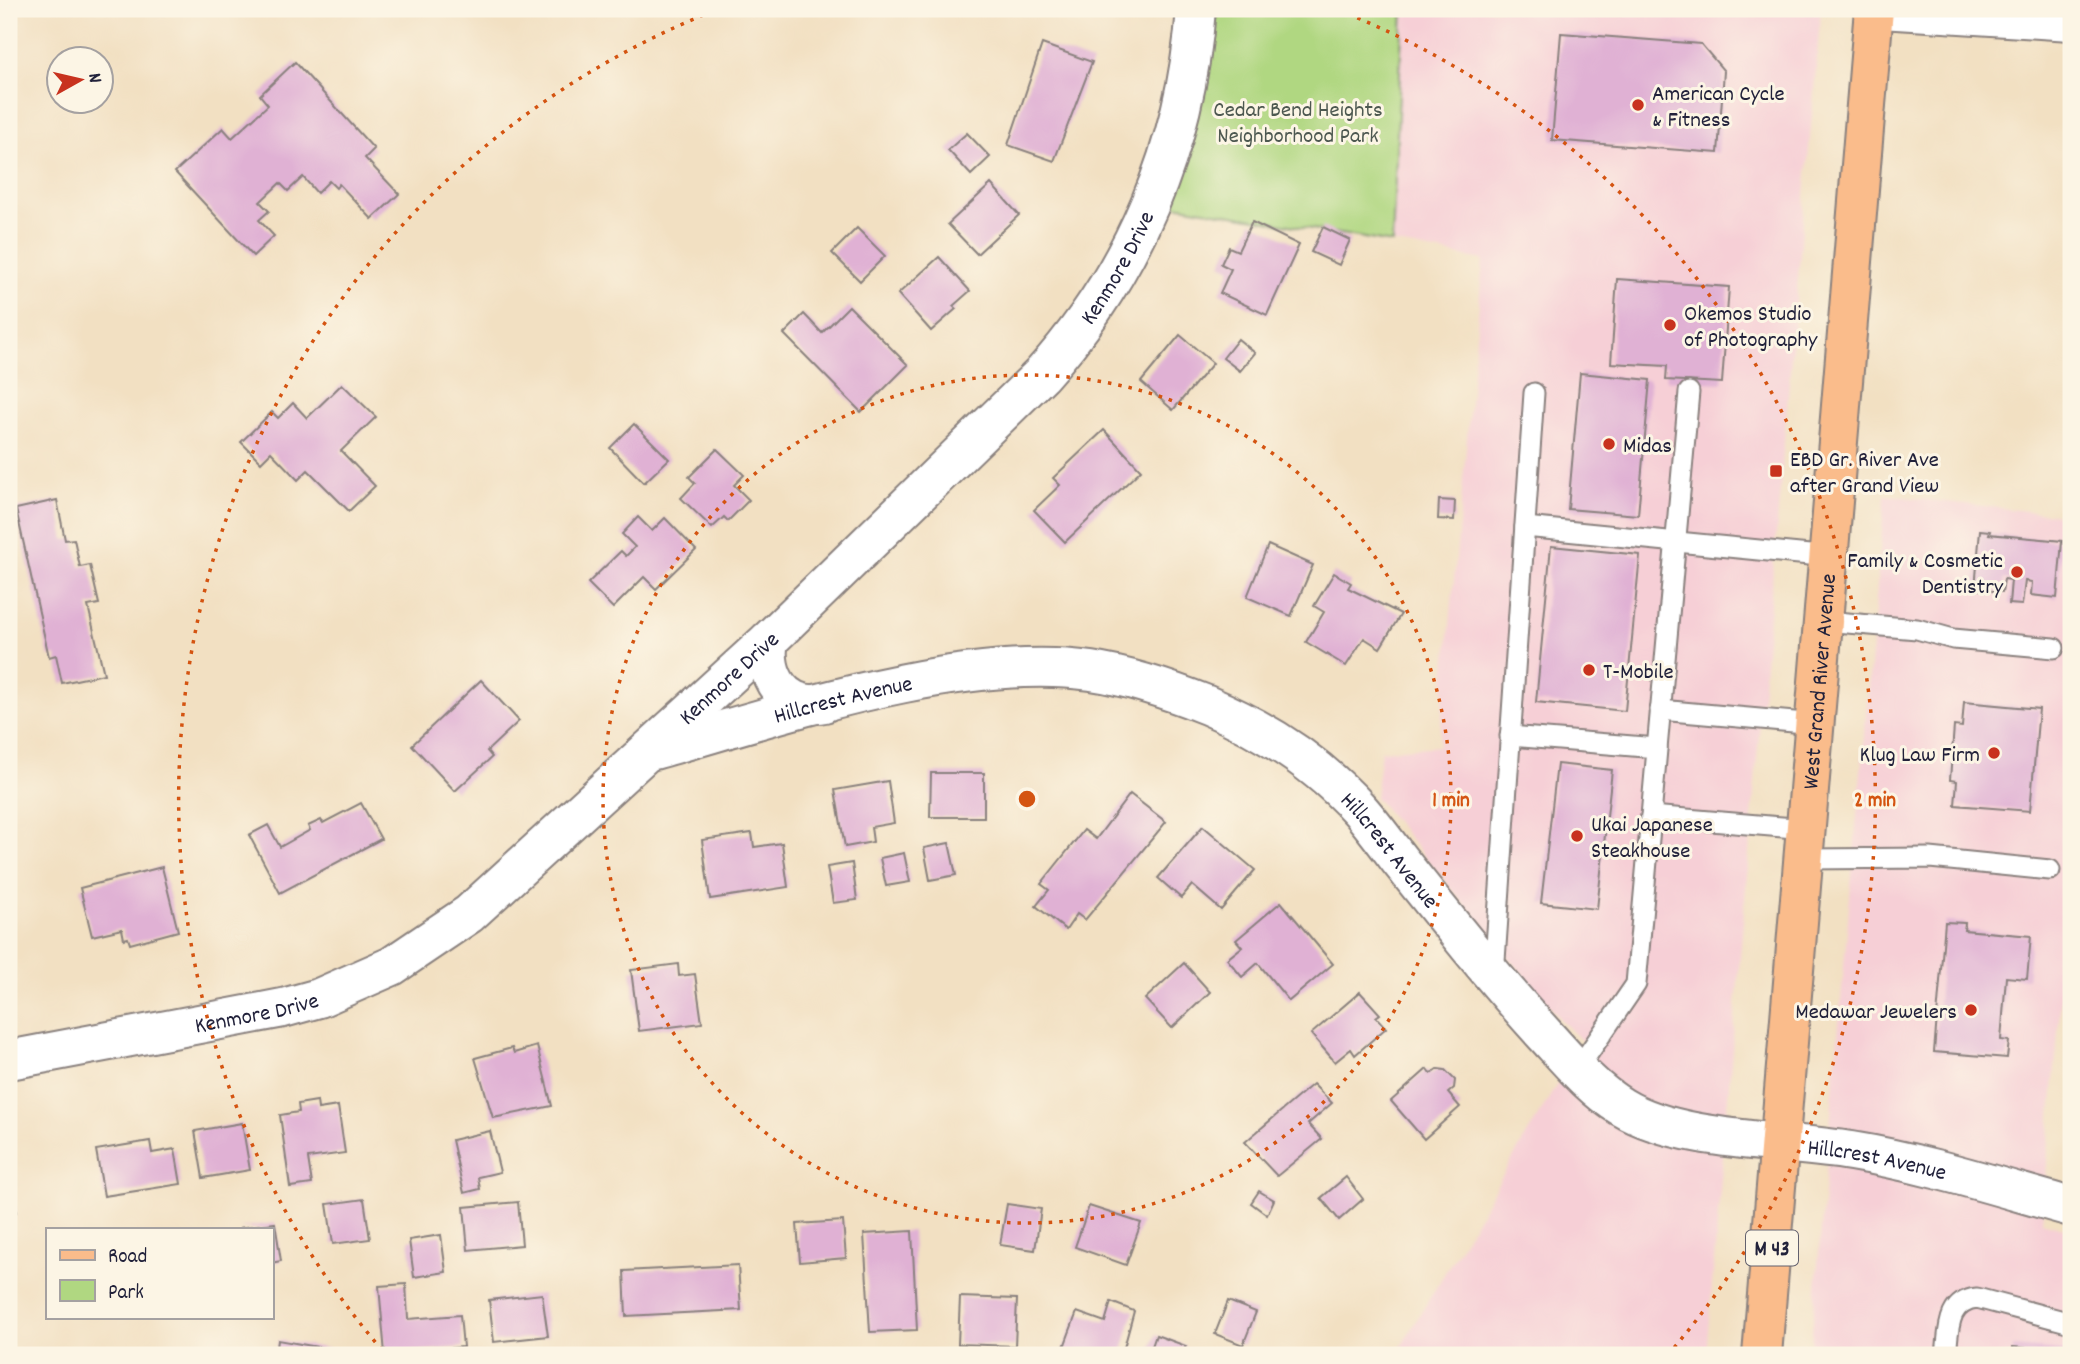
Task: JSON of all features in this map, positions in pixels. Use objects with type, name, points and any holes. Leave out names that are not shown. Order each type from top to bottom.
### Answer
[{"type":"main road","name":"West Grand River Avenue","points":[[1762,1355],[1782,1142],[1874,9]]},
{"type":"street","name":"Kenmore Drive","points":[[9,1060],[283,1008],[319,998],[370,977],[422,948],[469,914],[769,640],[1041,375],[1078,334],[1109,287],[1152,202],[1174,139],[1189,74],[1196,9]]},
{"type":"street","points":[[1881,9],[2071,22]]},
{"type":"street","points":[[769,640],[768,669],[782,693],[807,704],[833,701]]},
{"type":"street","name":"Hillcrest Avenue","points":[[649,752],[833,701],[974,673],[1054,668],[1120,676],[1222,711],[1289,749],[1327,778],[1360,811],[1494,979],[1577,1070],[1618,1104],[1661,1126],[1856,1152],[2071,1207]]},
{"type":"lane","points":[[1494,979],[1534,393]]},
{"type":"lane","points":[[1577,1070],[1636,984],[1689,393]]},
{"type":"lane","points":[[1525,527],[1830,557]]},
{"type":"lane","points":[[1824,621],[1917,629],[1953,639],[2054,648]]},
{"type":"lane","points":[[1660,710],[1816,724]]},
{"type":"lane","points":[[1510,736],[1657,748]]},
{"type":"lane","points":[[1651,816],[1806,844],[2050,870]]},
{"type":"lane","points":[[1946,1355],[1951,1316],[1961,1303],[1969,1299],[1977,1298],[2071,1323]]},
{"type":"shaded area","points":[[1403,9],[1821,9],[1706,1355],[1396,1355],[1559,1081],[1585,1044],[1561,1020],[1375,797],[1381,751],[1439,746],[1483,260],[1392,243]]},
{"type":"shaded area","points":[[1885,495],[2071,516],[2071,878],[2042,1222],[2071,1230],[2071,1355],[1810,1355]]},
{"type":"green space","name":"Cedar Bend Heights Neighborhood Park","points":[[1225,9],[1403,9],[1392,243],[1169,204],[1207,76],[1216,18]]},
{"type":"building","name":"American Cycle & Fitness","points":[[1561,33],[1701,44],[1724,71],[1718,153],[1552,140]]},
{"type":"building","points":[[1042,44],[1092,62],[1054,161],[1008,145]]},
{"type":"building","points":[[295,62],[374,149],[365,158],[399,194],[372,219],[339,184],[336,188],[329,181],[317,193],[303,177],[288,191],[280,183],[260,202],[269,211],[259,220],[274,236],[253,256],[175,172],[223,128],[232,138],[268,105],[260,95]]},
{"type":"building","points":[[967,133],[990,157],[971,175],[948,150]]},
{"type":"building","points":[[991,184],[1019,215],[977,254],[948,224]]},
{"type":"building","points":[[1252,222],[1299,245],[1267,315],[1220,293],[1231,269],[1221,264],[1229,247],[1238,251]]},
{"type":"building","points":[[1323,227],[1350,240],[1339,265],[1311,252]]},
{"type":"building","points":[[857,228],[885,256],[860,281],[832,253]]},
{"type":"building","points":[[939,257],[970,291],[953,306],[956,309],[931,331],[898,294]]},
{"type":"building","name":"Okemos Studio of Photography","points":[[1617,279],[1729,287],[1722,383],[1666,380],[1667,366],[1611,363]]},
{"type":"building","points":[[849,306],[908,365],[861,412],[784,334],[804,314],[822,333]]},
{"type":"building","points":[[1180,335],[1213,363],[1173,410],[1141,382]]},
{"type":"building","points":[[1238,339],[1255,353],[1240,371],[1223,358]]},
{"type":"building","name":"Midas","points":[[1580,373],[1650,380],[1638,515],[1568,509]]},
{"type":"building","points":[[342,384],[376,417],[341,451],[375,486],[349,511],[308,470],[298,480],[271,452],[261,462],[241,442],[272,412],[278,418],[293,403],[307,418]]},
{"type":"building","points":[[634,424],[669,459],[644,483],[610,448]]},
{"type":"building","points":[[1104,430],[1141,470],[1065,542],[1034,510],[1060,485],[1053,478]]},
{"type":"building","points":[[717,449],[744,475],[734,485],[749,500],[728,521],[724,517],[712,528],[681,498],[695,483],[689,477]]},
{"type":"building","points":[[57,500],[65,540],[74,539],[80,567],[90,565],[99,604],[88,606],[104,674],[62,683],[56,655],[49,657],[16,509]]},
{"type":"building","points":[[1439,500],[1455,501],[1454,520],[1438,519]]},
{"type":"building","points":[[638,517],[652,531],[665,518],[696,550],[656,589],[644,577],[613,608],[588,583],[621,551],[626,556],[635,547],[622,534]]},
{"type":"building","name":"Family & Cosmetic Dentistry","points":[[1980,530],[1990,531],[1989,534],[2062,541],[2057,598],[2031,595],[2032,582],[2025,581],[2022,605],[2009,604],[2011,580],[2004,579],[2002,592],[1975,589]]},
{"type":"building","points":[[1268,545],[1313,565],[1291,616],[1247,597]]},
{"type":"building","points":[[1551,546],[1640,555],[1625,711],[1536,702]]},
{"type":"building","points":[[1334,573],[1351,583],[1348,588],[1401,614],[1380,648],[1364,638],[1346,666],[1306,642],[1324,612],[1314,606]]},
{"type":"building","points":[[481,680],[519,721],[487,751],[492,757],[455,791],[412,745]]},
{"type":"building","name":"Klug Law Firm","points":[[1964,702],[2039,709],[2030,811],[1955,805],[1957,781],[1950,780],[1954,726],[1962,727]]},
{"type":"building","name":"Ukai Japanese Steakhouse","points":[[1557,764],[1612,770],[1597,909],[1541,903]]},
{"type":"building","points":[[931,773],[984,773],[984,817],[930,817]]},
{"type":"building","points":[[888,781],[894,823],[871,827],[873,842],[845,847],[835,790]]},
{"type":"building","points":[[1130,794],[1166,822],[1085,920],[1077,914],[1066,930],[1036,906],[1049,890],[1041,884],[1084,830],[1096,839]]},
{"type":"building","points":[[361,803],[381,839],[280,893],[249,835],[268,825],[280,847],[310,830],[308,826],[321,820],[323,823]]},
{"type":"building","points":[[1203,826],[1255,870],[1221,910],[1192,885],[1181,898],[1158,878]]},
{"type":"building","points":[[752,833],[754,847],[782,843],[788,887],[710,899],[702,840]]},
{"type":"building","points":[[949,843],[956,875],[930,880],[924,848]]},
{"type":"building","points":[[904,853],[910,882],[886,886],[880,858]]},
{"type":"building","points":[[852,863],[857,900],[833,903],[827,867]]},
{"type":"building","points":[[162,867],[178,931],[130,944],[128,938],[124,939],[122,929],[92,936],[80,888]]},
{"type":"building","points":[[1281,902],[1333,964],[1289,1001],[1258,963],[1242,977],[1227,959],[1242,947],[1236,940]]},
{"type":"building","name":"Medawar Jewelers","points":[[1945,922],[1965,923],[1964,930],[2031,936],[2027,979],[2006,977],[2001,1040],[2009,1041],[2007,1058],[1934,1052]]},
{"type":"building","points":[[1184,963],[1210,992],[1172,1028],[1145,999]]},
{"type":"building","points":[[678,964],[679,976],[695,974],[702,1023],[639,1031],[631,970]]},
{"type":"building","points":[[1360,992],[1380,1014],[1376,1017],[1386,1028],[1355,1055],[1351,1049],[1335,1062],[1311,1034]]},
{"type":"building","points":[[537,1046],[552,1106],[493,1118],[475,1058],[512,1048],[514,1053]]},
{"type":"building","points":[[1427,1069],[1431,1074],[1438,1069],[1445,1070],[1455,1080],[1454,1088],[1448,1093],[1460,1107],[1424,1139],[1391,1101]]},
{"type":"building","points":[[1313,1084],[1332,1103],[1308,1124],[1322,1139],[1277,1176],[1245,1142]]},
{"type":"building","points":[[317,1101],[318,1109],[338,1106],[345,1153],[308,1158],[312,1184],[290,1187],[280,1115],[299,1112],[298,1104]]},
{"type":"building","points":[[242,1123],[250,1170],[203,1178],[195,1131]]},
{"type":"building","points":[[490,1131],[500,1172],[478,1177],[480,1189],[464,1193],[452,1140]]},
{"type":"building","points":[[150,1141],[152,1153],[175,1149],[181,1184],[104,1196],[96,1150]]},
{"type":"building","points":[[9,1172],[16,1212],[9,1213]]},
{"type":"building","points":[[1346,1177],[1363,1199],[1339,1220],[1321,1198]]},
{"type":"building","points":[[1259,1191],[1274,1200],[1267,1215],[1251,1203]]},
{"type":"building","points":[[364,1199],[370,1239],[333,1244],[327,1204]]},
{"type":"building","points":[[518,1202],[522,1245],[468,1250],[464,1207]]},
{"type":"building","points":[[1007,1204],[1041,1209],[1035,1250],[1000,1245]]},
{"type":"building","points":[[1089,1206],[1141,1223],[1126,1265],[1075,1247]]},
{"type":"building","points":[[843,1221],[846,1258],[800,1262],[797,1224]]},
{"type":"building","points":[[275,1223],[281,1261],[273,1263],[273,1228],[239,1228]]},
{"type":"building","points":[[912,1231],[917,1330],[870,1332],[864,1234]]},
{"type":"building","points":[[441,1235],[446,1272],[414,1277],[409,1240]]},
{"type":"building","points":[[738,1265],[741,1310],[626,1316],[624,1271]]},
{"type":"building","points":[[406,1284],[408,1319],[460,1315],[463,1347],[385,1354],[379,1286]]},
{"type":"building","points":[[542,1294],[548,1336],[494,1342],[489,1300]]},
{"type":"building","points":[[960,1297],[1017,1299],[1015,1346],[958,1344]]},
{"type":"building","points":[[1228,1301],[1256,1312],[1243,1345],[1215,1334]]},
{"type":"building","points":[[1111,1302],[1134,1311],[1122,1355],[1061,1355],[1077,1312],[1105,1322]]},
{"type":"building","points":[[1156,1335],[1186,1346],[1182,1355],[1149,1355]]},
{"type":"building","points":[[278,1340],[358,1354],[358,1355],[276,1355]]},
{"type":"building","points":[[2013,1347],[2071,1352],[2071,1355],[2013,1355]]},
{"type":"place","name":"American Cycle & Fitness","points":[[1638,105]]},
{"type":"place","name":"Okemos Studio of Photography","points":[[1670,325]]},
{"type":"place","name":"Midas","points":[[1609,444]]},
{"type":"place","name":"EBD Gr. River Ave after Grand View","points":[[1776,471]]},
{"type":"place","name":"Family & Cosmetic Dentistry","points":[[2017,572]]},
{"type":"place","name":"T-Mobile","points":[[1589,670]]},
{"type":"place","name":"Klug Law Firm","points":[[1994,753]]},
{"type":"place","name":"Ukai Japanese Steakhouse","points":[[1577,836]]},
{"type":"place","name":"Medawar Jewelers","points":[[1971,1010]]}]
